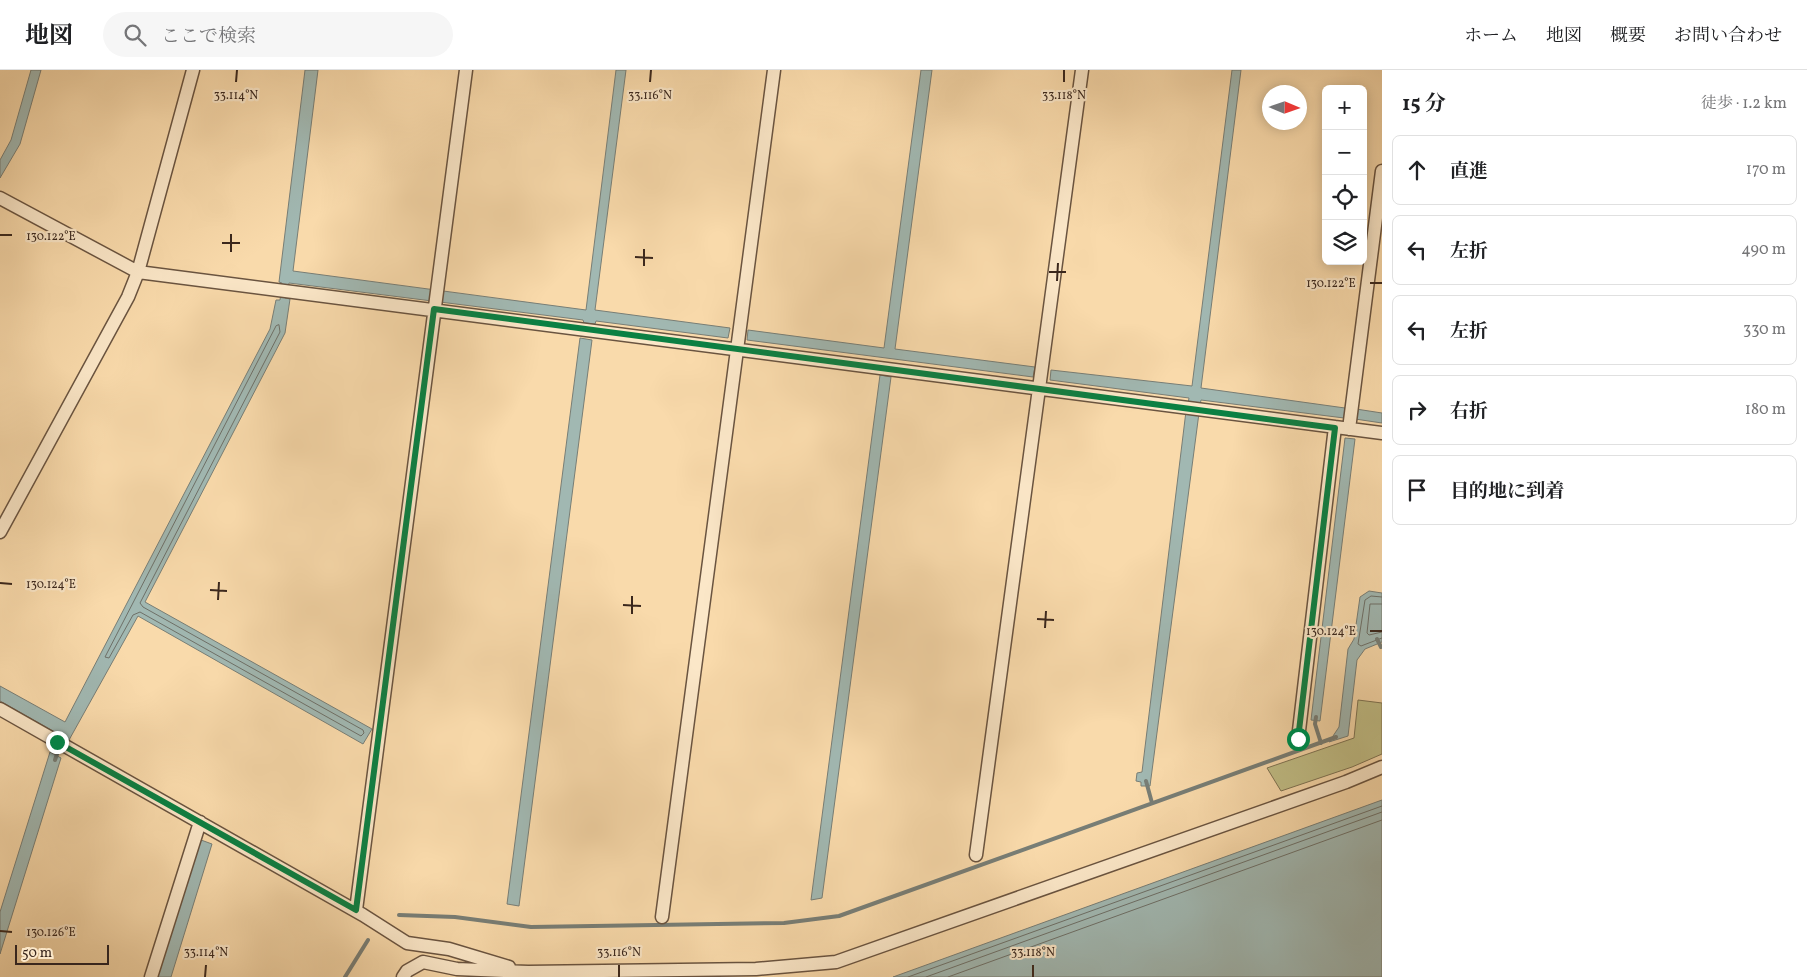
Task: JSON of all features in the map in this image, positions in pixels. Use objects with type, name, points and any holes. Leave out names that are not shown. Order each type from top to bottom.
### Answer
[{"type":"street","points":[[0,532],[128,296],[138,272],[193,70]]},
{"type":"street","points":[[356,910],[466,70]]},
{"type":"street","points":[[662,917],[774,70]]},
{"type":"street","points":[[976,855],[1082,70]]},
{"type":"street","points":[[1353,423],[1382,171]]},
{"type":"street","points":[[0,198],[138,272],[736,348],[1335,428],[1353,423],[1382,433]]},
{"type":"street","points":[[1298,739],[1335,428]]},
{"type":"street","points":[[0,709],[356,910],[407,943],[449,949],[528,972]]},
{"type":"street","points":[[403,977],[406,971],[423,962],[457,969],[528,972],[756,969],[836,962],[1346,782],[1382,767]]},
{"type":"street","points":[[151,977],[200,822]]},
{"type":"shaded area","points":[[1358,700],[1382,703],[1382,754],[1352,767],[1281,791],[1267,768],[1354,738]]},
{"type":"water","points":[[31,70],[41,70],[20,144],[0,178],[0,160],[11,140]]},
{"type":"water","points":[[305,70],[318,70],[293,271],[586,310],[616,70],[626,70],[595,310],[730,328],[728,338],[596,321],[595,324],[584,323],[583,320],[289,283],[285,298],[290,299],[285,333],[145,602],[372,729],[363,744],[138,616],[69,740],[0,701],[0,686],[65,722],[270,329],[276,300],[280,300],[282,283],[279,282]]},
{"type":"water","points":[[921,70],[932,70],[895,349],[1035,367],[1033,377],[747,340],[748,330],[884,348]]},
{"type":"water","points":[[1232,70],[1241,70],[1201,388],[1345,408],[1344,418],[1201,400],[1200,405],[1188,403],[1189,398],[1050,380],[1051,370],[1192,386]]},
{"type":"water","points":[[580,338],[592,340],[519,906],[507,904]]},
{"type":"water","points":[[880,375],[891,377],[822,898],[811,900]]},
{"type":"water","points":[[1356,409],[1382,413],[1382,423],[1355,419]]},
{"type":"water","points":[[1186,411],[1199,413],[1150,786],[1141,786],[1141,782],[1136,781],[1137,773],[1142,772]]},
{"type":"water","points":[[1345,438],[1355,439],[1320,721],[1311,720]]},
{"type":"water","points":[[1369,591],[1382,593],[1382,642],[1365,649],[1357,660],[1348,736],[1329,742],[1339,727],[1348,649],[1354,639],[1360,597]]},
{"type":"water","points":[[50,752],[61,758],[0,954],[0,912]]},
{"type":"water","points":[[1382,800],[1382,977],[893,977]]},
{"type":"water","points":[[201,840],[212,844],[171,977],[157,977]]},
{"type":"waterway","points":[[1377,639],[1381,647]]},
{"type":"waterway","points":[[1316,717],[1315,724],[1321,743]]},
{"type":"waterway","points":[[399,915],[455,917],[531,927],[784,923],[839,916],[1336,737]]},
{"type":"waterway","points":[[55,760],[60,745]]},
{"type":"waterway","points":[[1146,781],[1152,803]]},
{"type":"waterway","points":[[345,977],[368,940]]},
{"type":"route","points":[[57,742],[356,910],[434,309],[1335,428],[1298,739]]}]
